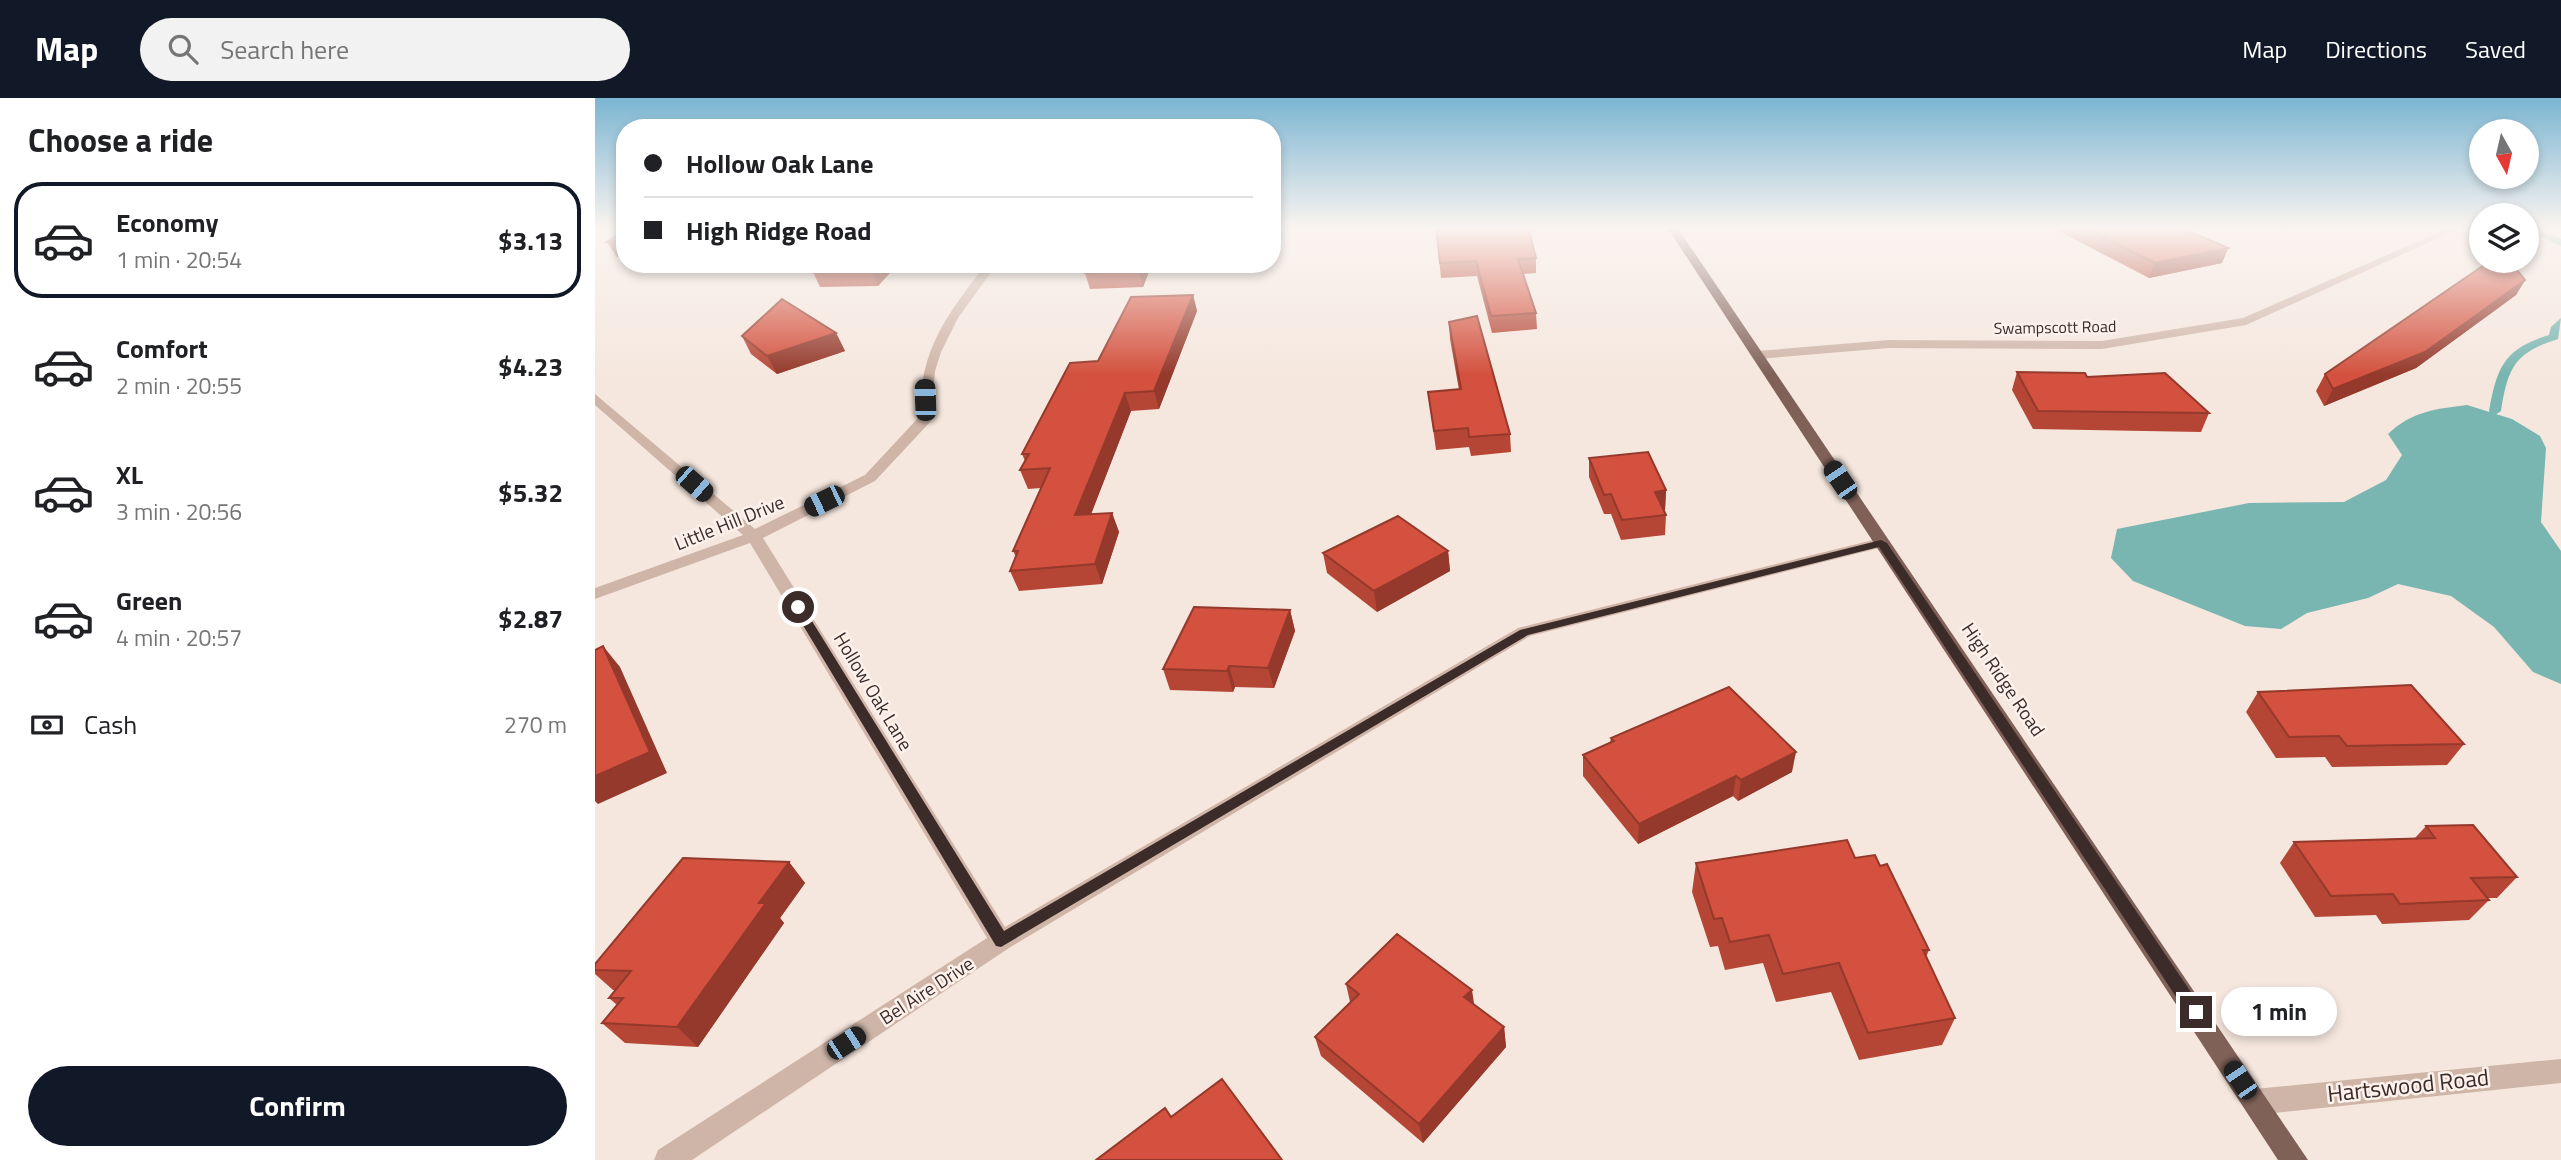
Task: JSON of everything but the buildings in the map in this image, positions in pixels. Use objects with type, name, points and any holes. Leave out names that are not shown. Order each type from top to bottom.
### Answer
[{"type":"main road","name":"High Ridge Road","points":[[1706,277],[2294,1160]]},
{"type":"street","name":"Little Hill Drive","points":[[595,594],[754,536],[870,478],[926,418],[925,382],[941,332],[983,277]]},
{"type":"street","name":"Swampscott Road","points":[[1758,355],[1889,344],[2102,345],[2246,321],[2345,277]]},
{"type":"street","name":"Hollow Oak Lane","points":[[595,398],[754,536],[1001,941]]},
{"type":"street","name":"Bel Aire Drive","points":[[668,1160],[1001,941],[1524,632],[1881,543]]},
{"type":"street","name":"Hartswood Road","points":[[2255,1102],[2561,1071]]},
{"type":"water","points":[[2467,405],[2512,419],[2540,436],[2546,448],[2541,522],[2561,551],[2561,684],[2533,672],[2494,627],[2451,596],[2398,584],[2368,598],[2307,613],[2281,629],[2245,626],[2133,581],[2111,558],[2117,529],[2249,503],[2344,502],[2386,480],[2402,455],[2388,434],[2397,426],[2425,412]]},
{"type":"waterway","points":[[2495,411],[2504,371],[2509,362],[2526,347],[2554,337],[2555,329],[2561,321]]},
{"type":"route","points":[[798,607],[1001,941],[1524,632],[1881,543],[2196,1012]]}]
